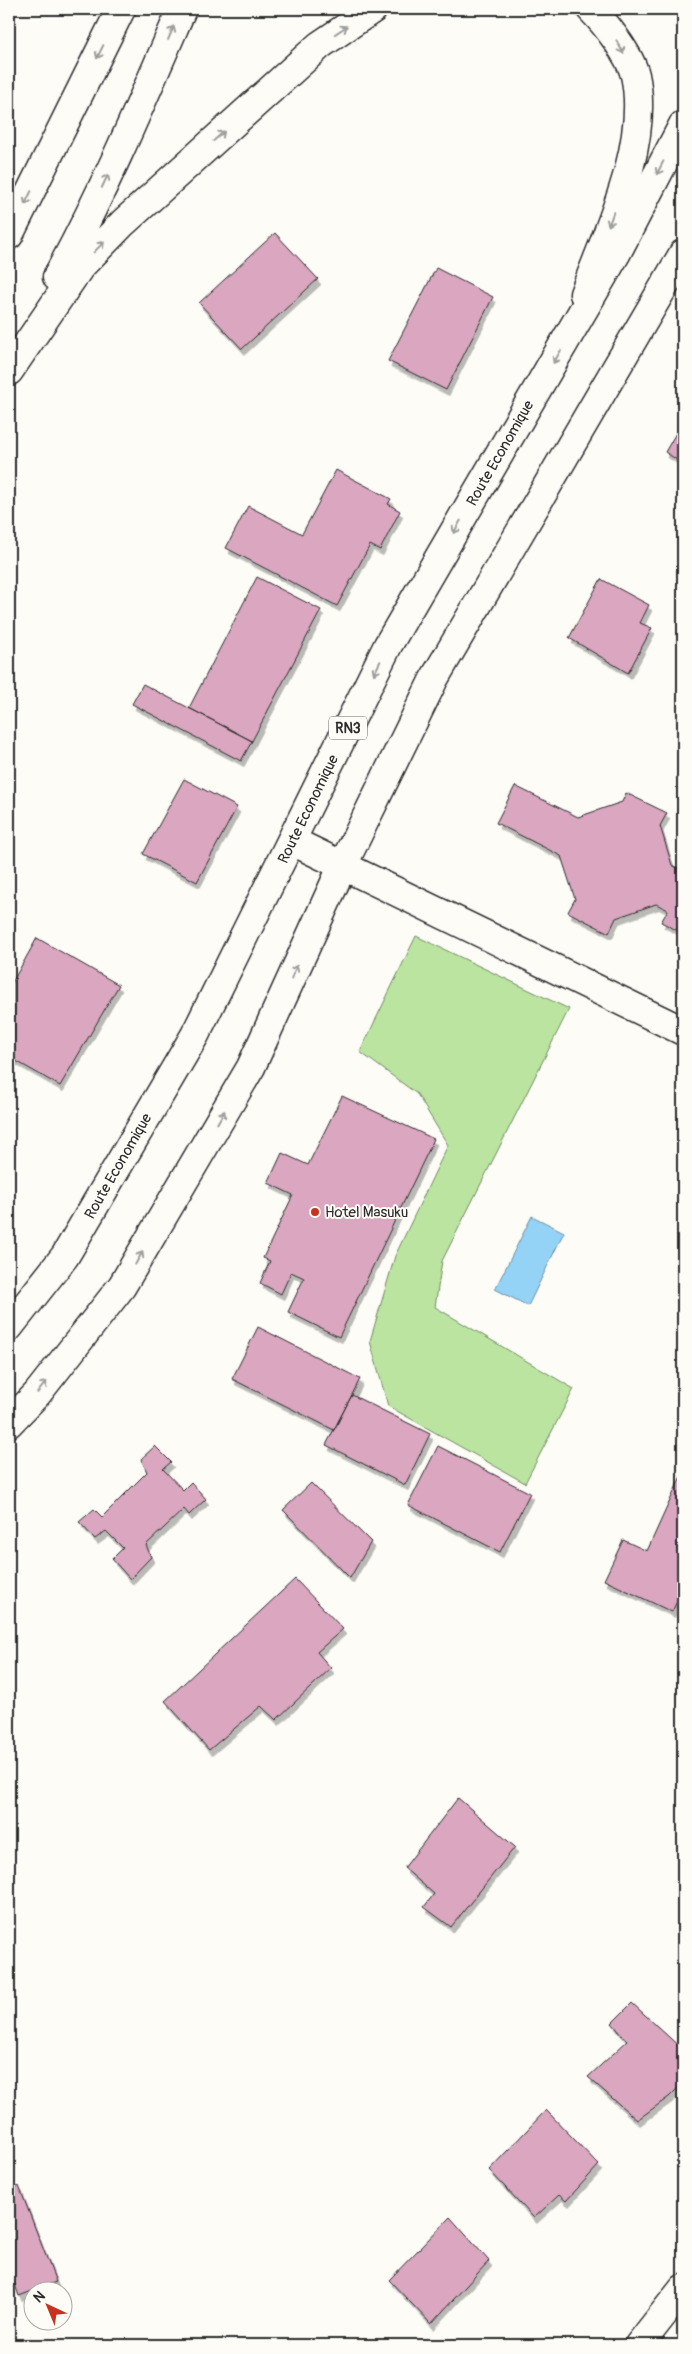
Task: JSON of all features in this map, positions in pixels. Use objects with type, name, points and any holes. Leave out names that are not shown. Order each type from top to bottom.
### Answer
[{"type":"main road","points":[[9,235],[121,9]]},
{"type":"main road","points":[[9,364],[78,238],[149,86],[182,9]]},
{"type":"main road","points":[[9,371],[80,267],[123,223],[320,45],[373,9]]},
{"type":"main road","points":[[571,332],[632,162],[638,120],[635,74],[610,29],[591,9]]},
{"type":"main road","name":"Route Economique","points":[[9,1327],[65,1256],[195,1035],[388,645],[616,254],[683,125]]},
{"type":"main road","points":[[9,1423],[37,1394],[122,1286],[251,1067],[343,865],[434,678],[683,254]]},
{"type":"main road","points":[[292,841],[683,1031]]},
{"type":"main road","points":[[639,2345],[683,2289]]},
{"type":"green space","points":[[416,936],[569,1009],[442,1261],[435,1307],[574,1389],[525,1483],[388,1406],[370,1341],[395,1256],[448,1145],[417,1094],[360,1052]]},
{"type":"water","points":[[532,1216],[564,1232],[528,1306],[495,1289]]},
{"type":"building","points":[[275,233],[318,279],[242,349],[199,303]]},
{"type":"building","points":[[436,268],[493,297],[446,390],[388,361]]},
{"type":"building","points":[[683,421],[683,464],[665,452]]},
{"type":"building","points":[[336,470],[391,499],[388,504],[400,511],[380,550],[370,545],[337,606],[226,548],[248,506],[302,534]]},
{"type":"building","points":[[257,577],[321,610],[252,741],[189,708]]},
{"type":"building","points":[[601,579],[649,605],[640,623],[652,628],[628,673],[569,638]]},
{"type":"building","points":[[143,684],[252,741],[241,761],[132,704]]},
{"type":"building","points":[[184,779],[237,807],[197,882],[143,854]]},
{"type":"building","points":[[515,786],[578,817],[622,802],[626,793],[667,813],[660,826],[672,865],[683,871],[682,933],[661,922],[668,910],[656,904],[616,918],[609,933],[568,912],[575,899],[561,856],[496,823]]},
{"type":"building","points":[[37,938],[119,985],[60,1086],[9,1057],[9,988]]},
{"type":"building","points":[[342,1096],[434,1139],[339,1337],[288,1312],[304,1278],[291,1272],[281,1294],[260,1283],[270,1261],[263,1258],[293,1195],[268,1183],[282,1153],[308,1165]]},
{"type":"building","points":[[258,1327],[360,1379],[334,1430],[232,1379]]},
{"type":"building","points":[[352,1395],[430,1434],[405,1485],[326,1445]]},
{"type":"building","points":[[155,1446],[171,1462],[163,1469],[183,1490],[191,1482],[206,1499],[189,1515],[184,1509],[146,1545],[151,1557],[130,1579],[112,1559],[123,1548],[106,1531],[95,1539],[79,1522],[94,1509],[102,1517],[147,1472],[141,1459]]},
{"type":"building","points":[[438,1446],[530,1493],[500,1552],[408,1505]]},
{"type":"building","points":[[683,1472],[683,1588],[672,1612],[604,1580],[623,1540],[647,1551]]},
{"type":"building","points":[[311,1483],[371,1542],[350,1578],[283,1510]]},
{"type":"building","points":[[295,1579],[343,1629],[317,1652],[331,1668],[276,1720],[261,1706],[209,1750],[165,1701]]},
{"type":"building","points":[[458,1798],[515,1847],[451,1927],[424,1907],[434,1894],[404,1868]]},
{"type":"building","points":[[632,2003],[683,2050],[683,2083],[669,2097],[637,2120],[588,2077],[627,2041],[612,2023]]},
{"type":"building","points":[[546,2110],[599,2165],[566,2201],[559,2195],[534,2218],[489,2170]]},
{"type":"building","points":[[19,2186],[56,2282],[22,2282],[22,2295],[19,2296],[9,2268],[9,2190]]},
{"type":"building","points":[[450,2217],[489,2261],[431,2324],[389,2280]]},
{"type":"place","name":"Hotel Masuku","points":[[315,1212]]}]
